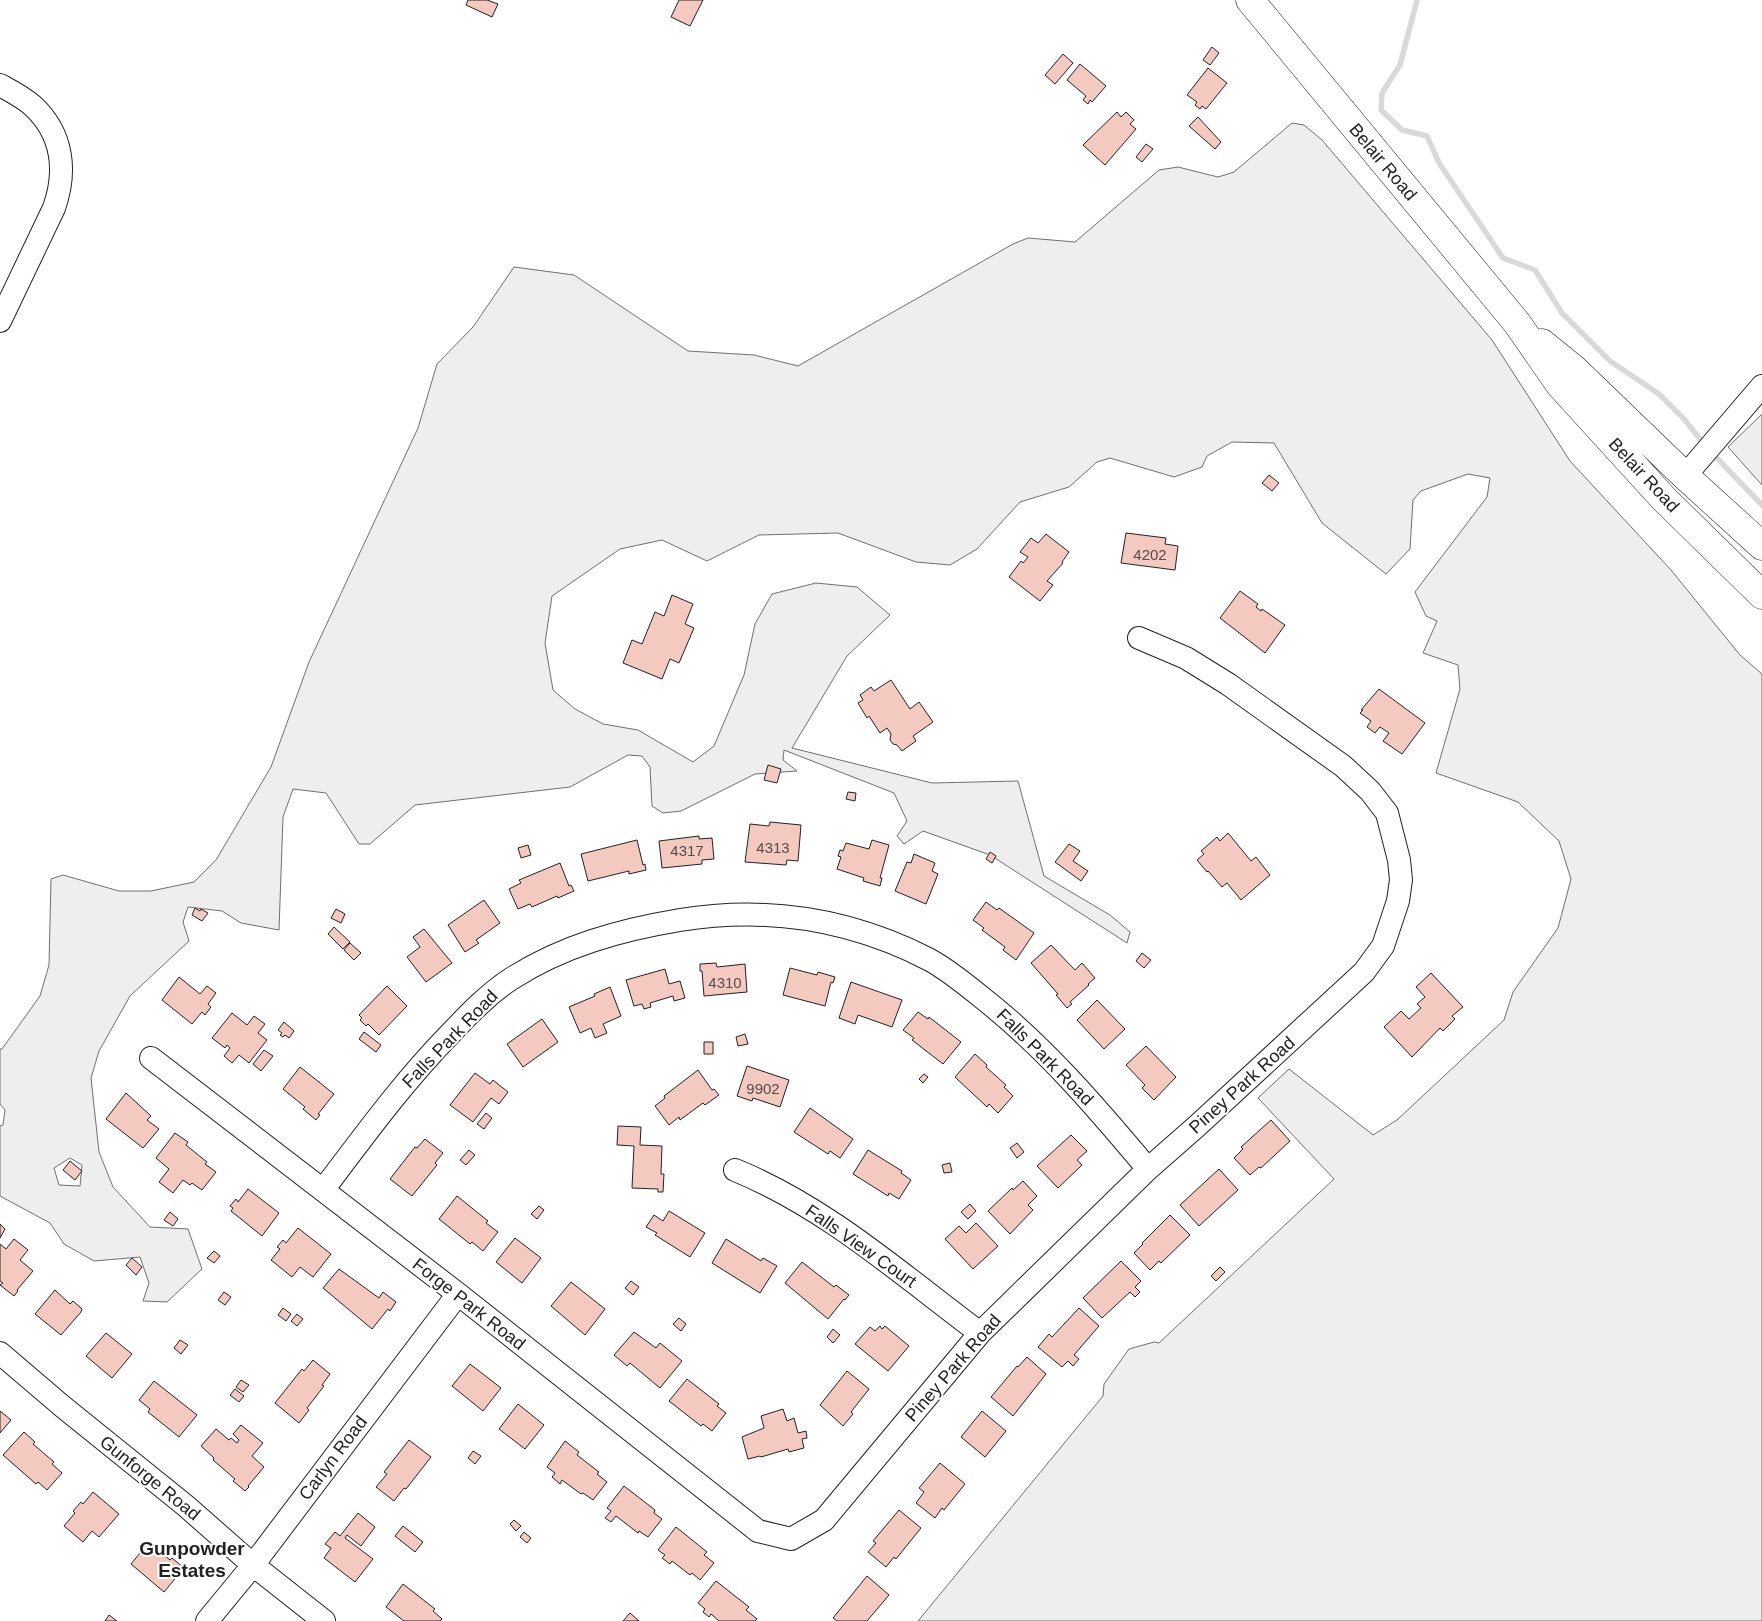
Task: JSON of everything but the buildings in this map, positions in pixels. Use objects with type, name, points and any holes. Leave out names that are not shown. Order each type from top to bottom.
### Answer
[{"type":"highway","name":"Belair Road","points":[[1250,0],[1517,323],[1560,385],[1664,499],[1762,595]]},
{"type":"highway","name":"Belair Road","points":[[1517,323],[1574,369],[1685,476],[1762,546]]},
{"type":"highway","points":[[1664,499],[1685,476]]},
{"type":"street","points":[[0,84],[32,105],[45,119],[60,153],[62,172],[60,191],[54,208],[0,321]]},
{"type":"street","points":[[1685,476],[1762,386]]},
{"type":"street","name":"Piney Park Road","points":[[791,1539],[824,1520],[980,1333],[1148,1169],[1364,972],[1383,946],[1398,901],[1401,880],[1399,860],[1387,813],[1370,791],[1343,766],[1228,684],[1186,658],[1139,638]]},
{"type":"street","name":"Falls Park Road","points":[[323,1190],[420,1064],[478,1005],[510,979],[547,959],[589,941],[640,926],[738,914],[780,915],[854,929],[930,960],[961,980],[1032,1039],[1090,1100],[1148,1169]]},
{"type":"street","name":"Forge Park Road","points":[[151,1058],[458,1294],[758,1531],[791,1539]]},
{"type":"street","name":"Falls View Court","points":[[735,1170],[763,1181],[834,1224],[980,1333]]},
{"type":"street","name":"Carlyn Road","points":[[207,1621],[252,1565],[458,1294]]},
{"type":"street","name":"Gunforge Road","points":[[0,1353],[62,1406],[186,1506],[252,1565],[324,1621]]},
{"type":"shaded area","points":[[1292,123],[1304,125],[1322,140],[1492,340],[1570,461],[1671,570],[1740,655],[1762,674],[1762,1621],[918,1621],[1103,1396],[1104,1384],[1129,1349],[1154,1342],[1159,1343],[1334,1179],[1258,1098],[1289,1069],[1373,1135],[1397,1120],[1504,1020],[1513,992],[1558,928],[1571,879],[1559,841],[1518,802],[1436,773],[1460,689],[1458,665],[1423,653],[1437,621],[1426,616],[1415,592],[1487,497],[1490,478],[1468,474],[1421,491],[1413,500],[1410,549],[1386,574],[1322,523],[1274,443],[1232,442],[1207,456],[1202,467],[1174,477],[1110,458],[1097,462],[1069,487],[1020,502],[977,549],[950,565],[916,562],[838,533],[759,535],[707,561],[662,540],[620,549],[552,596],[545,643],[553,690],[575,709],[603,724],[638,730],[693,762],[714,746],[744,675],[755,624],[772,594],[816,583],[857,587],[890,615],[847,656],[792,748],[932,783],[1018,781],[1044,876],[1110,915],[1130,932],[1127,943],[990,855],[923,831],[904,844],[897,836],[907,821],[894,793],[784,750],[783,760],[797,771],[755,774],[681,811],[663,813],[652,806],[650,767],[642,756],[628,755],[570,787],[415,805],[370,844],[359,844],[326,793],[293,789],[283,817],[279,930],[241,923],[222,911],[188,907],[183,922],[189,941],[130,996],[99,1051],[91,1078],[99,1152],[113,1187],[150,1227],[188,1229],[202,1269],[167,1302],[143,1301],[149,1283],[140,1257],[94,1261],[64,1244],[50,1223],[0,1196],[0,1126],[3,1125],[5,1110],[0,1104],[0,1049],[2,1049],[40,996],[49,965],[51,879],[63,875],[119,891],[151,891],[194,882],[216,860],[271,767],[309,662],[418,428],[437,364],[473,327],[514,267],[574,275],[688,351],[754,355],[798,366],[1013,244],[1028,238],[1075,242],[1159,170],[1178,167],[1218,177],[1234,172]],"holes":[[[70,1158],[82,1165],[80,1186],[59,1185],[54,1168]]]},
{"type":"shaded area","points":[[1762,414],[1762,485],[1728,447]]},
{"type":"waterway","points":[[1417,0],[1400,65],[1382,93],[1381,110],[1402,130],[1427,136],[1439,163],[1503,258],[1535,270],[1562,313],[1610,361],[1659,394],[1684,419],[1704,444]]},
{"type":"waterway","points":[[1712,453],[1762,505]]},
{"type":"district","name":"Gunpowder Estates","points":[[192,1559]]}]
